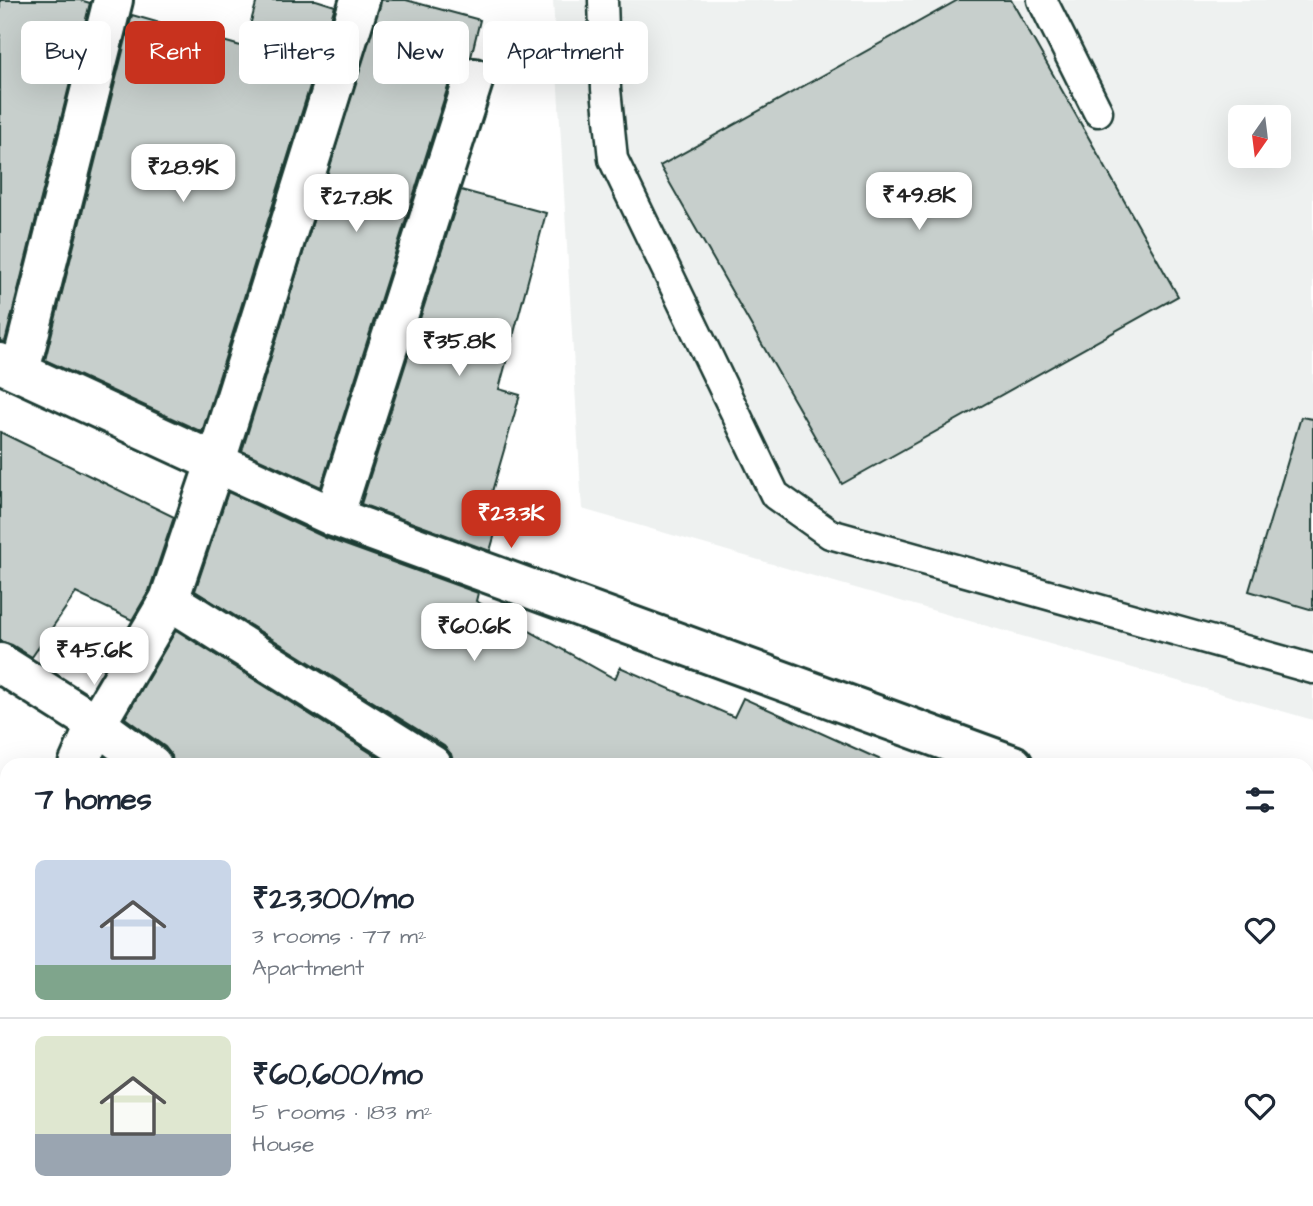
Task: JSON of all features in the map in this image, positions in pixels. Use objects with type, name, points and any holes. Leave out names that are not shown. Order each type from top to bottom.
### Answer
[{"type":"street","points":[[113,0],[10,367],[334,517],[994,758]]},
{"type":"street","points":[[81,758],[96,724],[169,600],[215,464],[360,0]]},
{"type":"street","points":[[334,517],[474,78]]},
{"type":"street","points":[[169,600],[421,758]]},
{"type":"street","points":[[0,663],[96,724],[142,758]]},
{"type":"lane","points":[[603,0],[606,89],[613,159],[775,495],[830,534],[1313,669]]},
{"type":"lane","points":[[1042,0],[1098,112]]},
{"type":"shaded area","points":[[553,0],[1313,0],[1313,720],[582,509],[558,84],[648,84],[648,21],[554,21]]},
{"type":"building","points":[[0,0],[80,0],[90,3],[85,21],[21,21],[21,84],[70,84],[5,342],[0,341]]},
{"type":"building","points":[[257,0],[316,0],[335,6],[330,21],[251,21]]},
{"type":"building","points":[[381,0],[406,0],[480,20],[469,58],[469,21],[375,21]]},
{"type":"building","points":[[958,0],[1011,0],[1178,296],[842,484],[660,166]]},
{"type":"building","points":[[132,15],[153,21],[130,21]]},
{"type":"building","points":[[373,26],[373,84],[449,84],[321,487],[242,451],[355,84],[359,84],[359,71]]},
{"type":"building","points":[[225,42],[239,46],[239,84],[311,84],[202,432],[45,360],[125,43],[125,84],[225,84]]},
{"type":"building","points":[[461,190],[546,213],[499,389],[520,395],[491,495],[505,499],[490,551],[361,504]]},
{"type":"building","points":[[1301,417],[1313,419],[1313,610],[1249,591]]},
{"type":"building","points":[[0,432],[174,517],[149,591],[132,620],[76,593],[32,657],[0,641]]},
{"type":"building","points":[[228,492],[326,538],[478,593],[476,601],[615,679],[620,667],[734,717],[743,698],[876,758],[452,758],[444,746],[195,591]]},
{"type":"building","points":[[176,630],[379,758],[172,758],[165,747],[125,718]]}]
